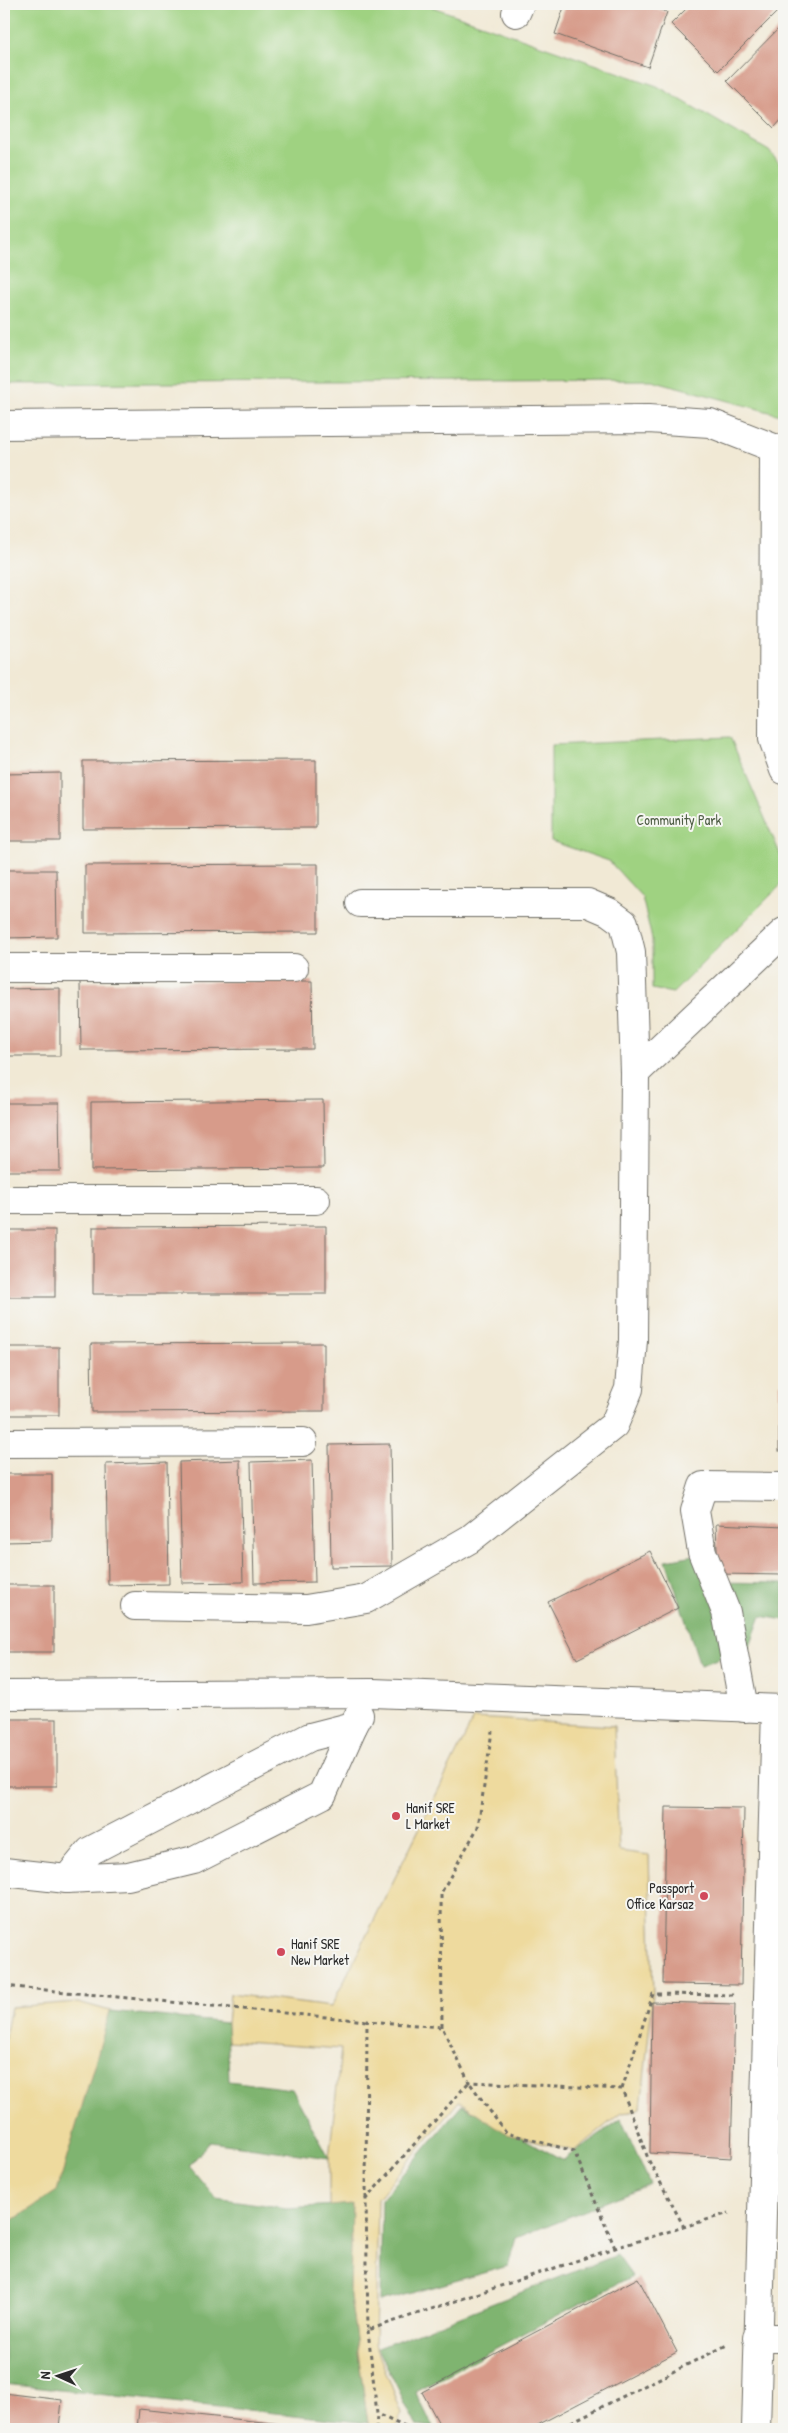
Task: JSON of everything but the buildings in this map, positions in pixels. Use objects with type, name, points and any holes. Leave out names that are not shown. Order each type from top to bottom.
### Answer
[{"type":"street","points":[[4,425],[648,419],[710,423],[779,450],[773,738],[784,770]]},
{"type":"street","points":[[135,1606],[306,1609],[366,1599],[470,1539],[614,1425],[629,1389],[632,1340],[635,1073],[631,952],[624,923],[610,912],[588,903],[360,902]]},
{"type":"street","points":[[635,1073],[784,932]]},
{"type":"street","points":[[4,968],[294,968]]},
{"type":"street","points":[[4,1200],[316,1200]]},
{"type":"street","points":[[4,1443],[303,1442]]},
{"type":"street","points":[[744,1708],[726,1612],[702,1552],[695,1511],[703,1486],[784,1487]]},
{"type":"street","points":[[4,1872],[67,1879],[128,1876],[194,1860],[322,1795],[353,1726],[373,1693]]},
{"type":"street","points":[[4,1696],[373,1693],[780,1709],[773,1986],[761,2204],[756,2429]]},
{"type":"street","points":[[67,1879],[90,1852],[310,1737],[353,1726]]},
{"type":"street","points":[[757,2334],[784,2338]]},
{"type":"path","points":[[497,1698],[478,1827],[441,1892],[442,2027],[469,2082],[506,2133],[574,2151],[615,2248]]},
{"type":"path","points":[[4,1986],[442,2027]]},
{"type":"path","points":[[684,2227],[649,2161],[622,2089],[653,1994],[773,1986]]},
{"type":"path","points":[[367,2021],[366,2199],[368,2330],[377,2414],[376,2429]]},
{"type":"path","points":[[469,2082],[622,2089]]},
{"type":"path","points":[[366,2199],[469,2082]]},
{"type":"path","points":[[368,2330],[615,2248],[761,2204]]},
{"type":"path","points":[[557,2429],[757,2334]]},
{"type":"path","points":[[377,2414],[409,2429]]},
{"type":"green space","points":[[4,4],[424,4],[657,86],[769,151],[784,169],[784,416],[652,380],[4,384]]},
{"type":"green space","name":"Community Park","points":[[730,737],[784,863],[784,882],[673,993],[652,989],[652,939],[642,897],[609,861],[551,841],[551,745]]},
{"type":"green space","points":[[712,1552],[714,1582],[784,1583],[784,1620],[761,1616],[749,1648],[700,1665],[666,1560]]},
{"type":"green space","points":[[110,2011],[227,2023],[229,2081],[292,2089],[329,2158],[210,2142],[189,2166],[216,2198],[287,2208],[352,2204],[350,2296],[368,2423],[4,2384],[4,2226],[57,2191]]},
{"type":"green space","points":[[462,2105],[563,2160],[621,2119],[650,2184],[516,2238],[508,2266],[380,2302],[382,2199]]},
{"type":"green space","points":[[617,2255],[632,2276],[415,2391],[433,2427],[416,2425],[378,2348]]},
{"type":"sand","points":[[474,1718],[614,1726],[619,1851],[649,1855],[653,1994],[641,2108],[621,2113],[574,2151],[506,2133],[459,2101],[378,2198],[375,2344],[402,2413],[395,2429],[369,2429],[350,2296],[352,2204],[329,2206],[329,2158],[341,2049],[228,2041],[227,2023],[230,1994],[331,2007]]},
{"type":"sand","points":[[78,2002],[110,2011],[57,2191],[4,2226],[4,2042],[11,2007]]},
{"type":"place","name":"Hanif SRE L Market","points":[[396,1816]]},
{"type":"place","name":"Passport Office Karsaz","points":[[704,1896]]},
{"type":"place","name":"Hanif SRE New Market","points":[[281,1952]]}]
